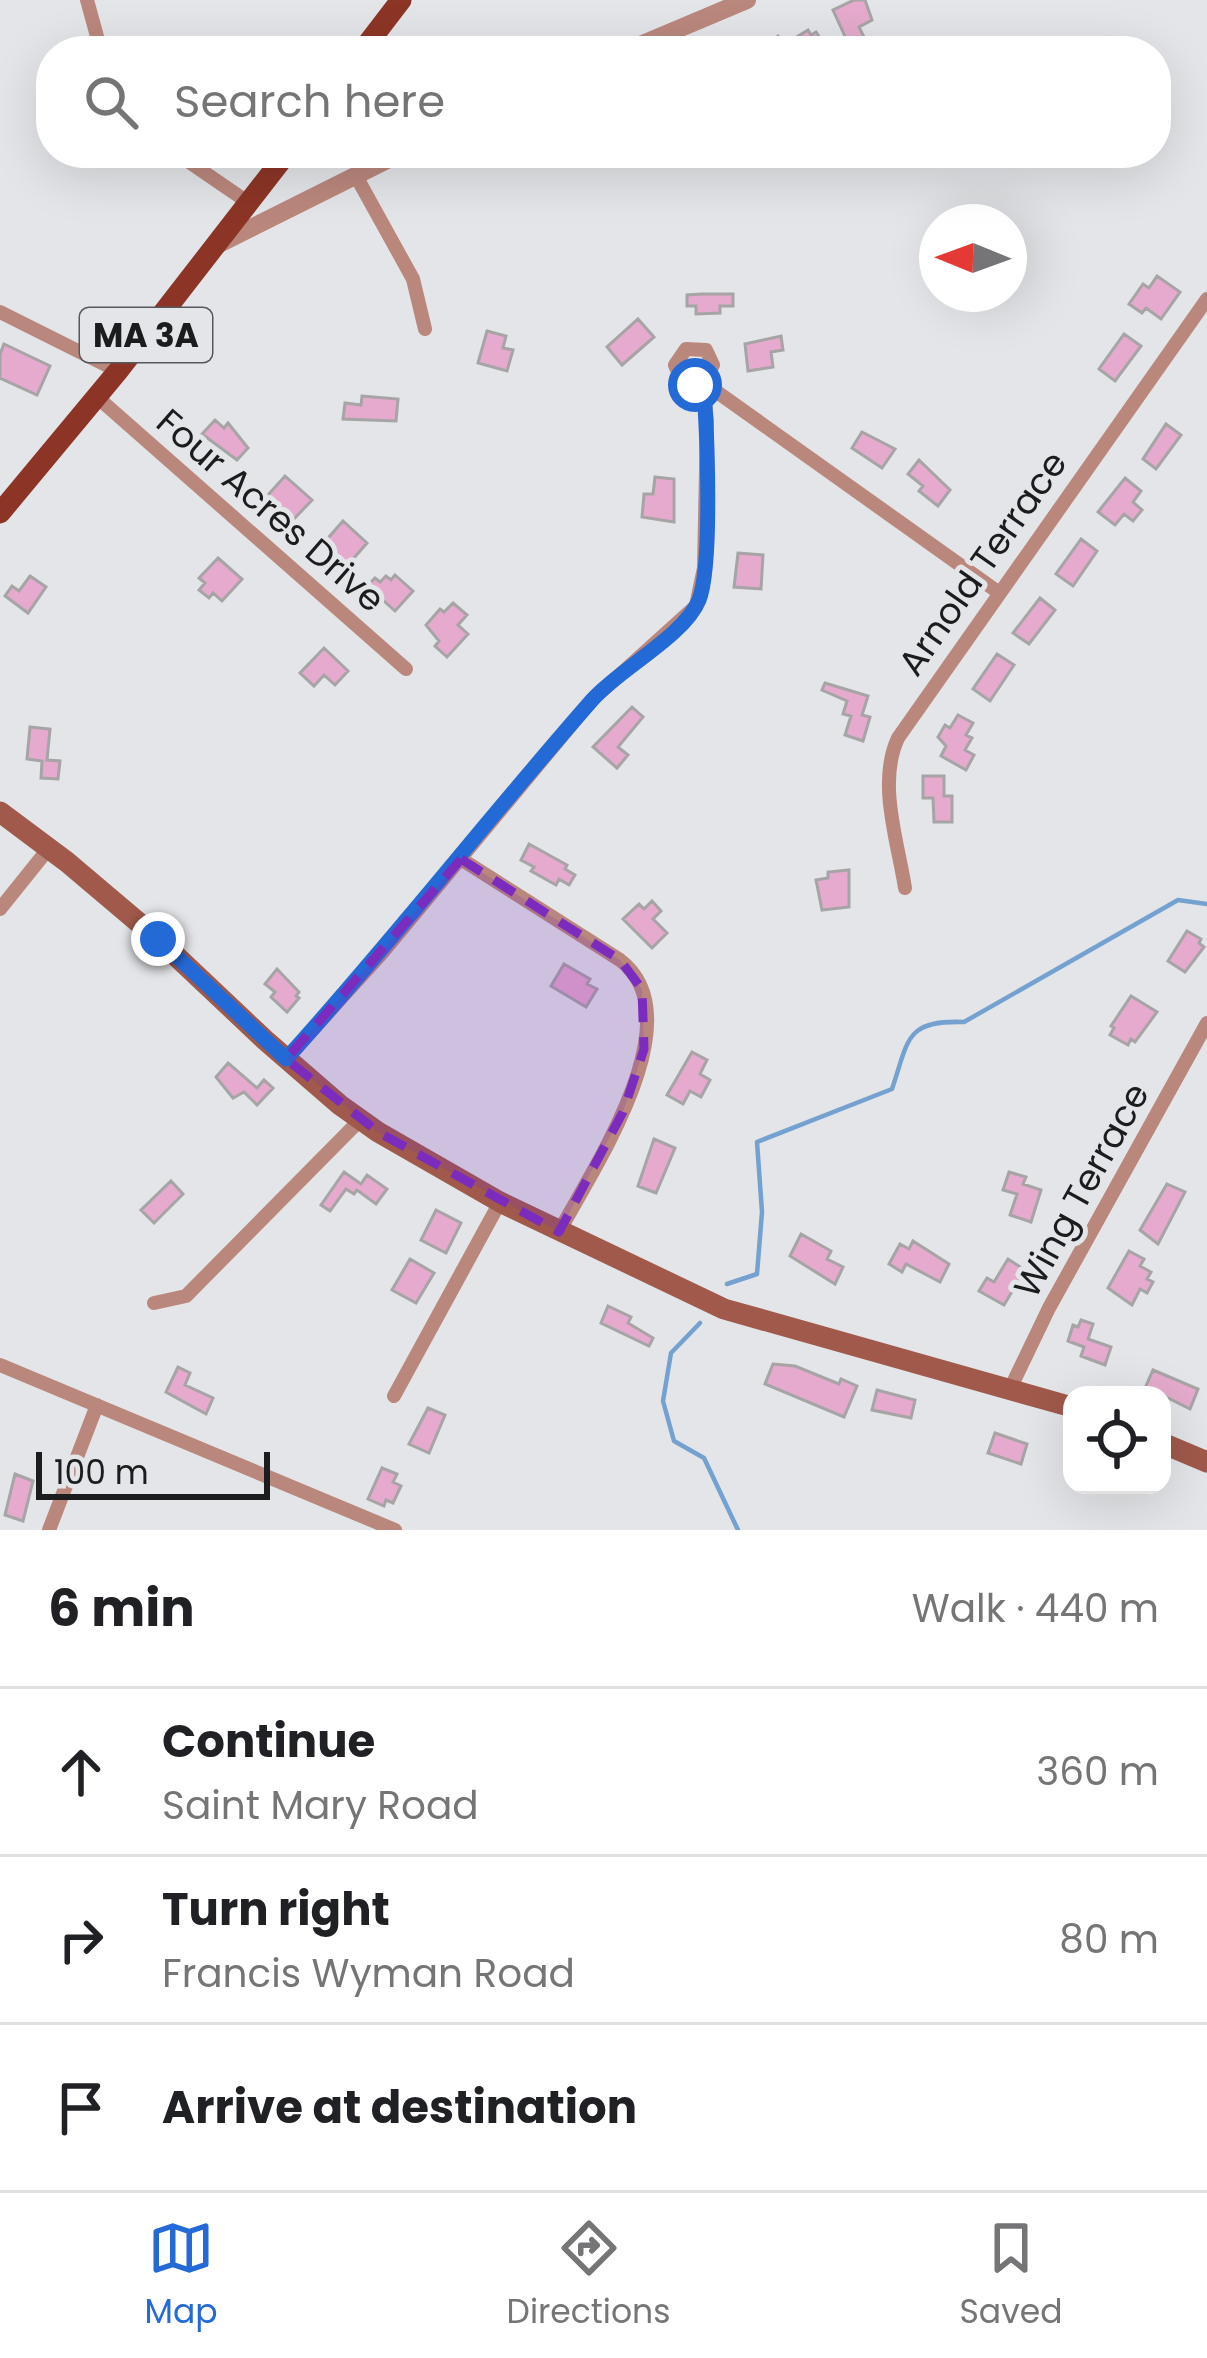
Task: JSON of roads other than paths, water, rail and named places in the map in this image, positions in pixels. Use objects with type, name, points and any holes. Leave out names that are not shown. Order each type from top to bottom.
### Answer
[{"type":"main road","points":[[373,36],[401,0]]},
{"type":"main road","name":"MA 3A","points":[[0,513],[98,397],[275,168]]},
{"type":"main road","points":[[0,812],[158,939],[286,1059],[360,1120],[500,1202],[738,1314],[1063,1404]]},
{"type":"main road","points":[[1171,1447],[1207,1462]]},
{"type":"street","points":[[87,0],[97,36]]},
{"type":"street","points":[[662,36],[747,0]]},
{"type":"street","points":[[198,168],[249,203]]},
{"type":"street","points":[[218,245],[372,168]]},
{"type":"street","points":[[356,176],[413,279],[425,329]]},
{"type":"street","name":"Arnold Terrace","points":[[905,888],[890,788],[894,744],[1207,299]]},
{"type":"street","points":[[0,312],[118,371]]},
{"type":"street","points":[[286,1059],[605,686],[696,606],[704,568],[707,421],[703,382],[998,592]]},
{"type":"street","name":"Four Acres Drive","points":[[98,397],[406,669]]},
{"type":"street","points":[[0,909],[49,848]]},
{"type":"street","points":[[461,859],[606,950],[640,982],[645,1037],[636,1080],[559,1232]]},
{"type":"street","name":"Wing Terrace","points":[[1011,1387],[1049,1308],[1207,1023]]},
{"type":"street","points":[[154,1303],[188,1294],[360,1120]]},
{"type":"street","points":[[394,1396],[500,1202]]},
{"type":"street","points":[[0,1366],[394,1530]]},
{"type":"street","points":[[49,1530],[97,1405]]},
{"type":"waterway","points":[[727,1284],[757,1274],[762,1212],[757,1142],[892,1089],[907,1045],[920,1029],[964,1022],[1178,900],[1207,904]]},
{"type":"waterway","points":[[700,1323],[671,1353],[663,1401],[674,1441],[704,1458],[738,1530]]}]
